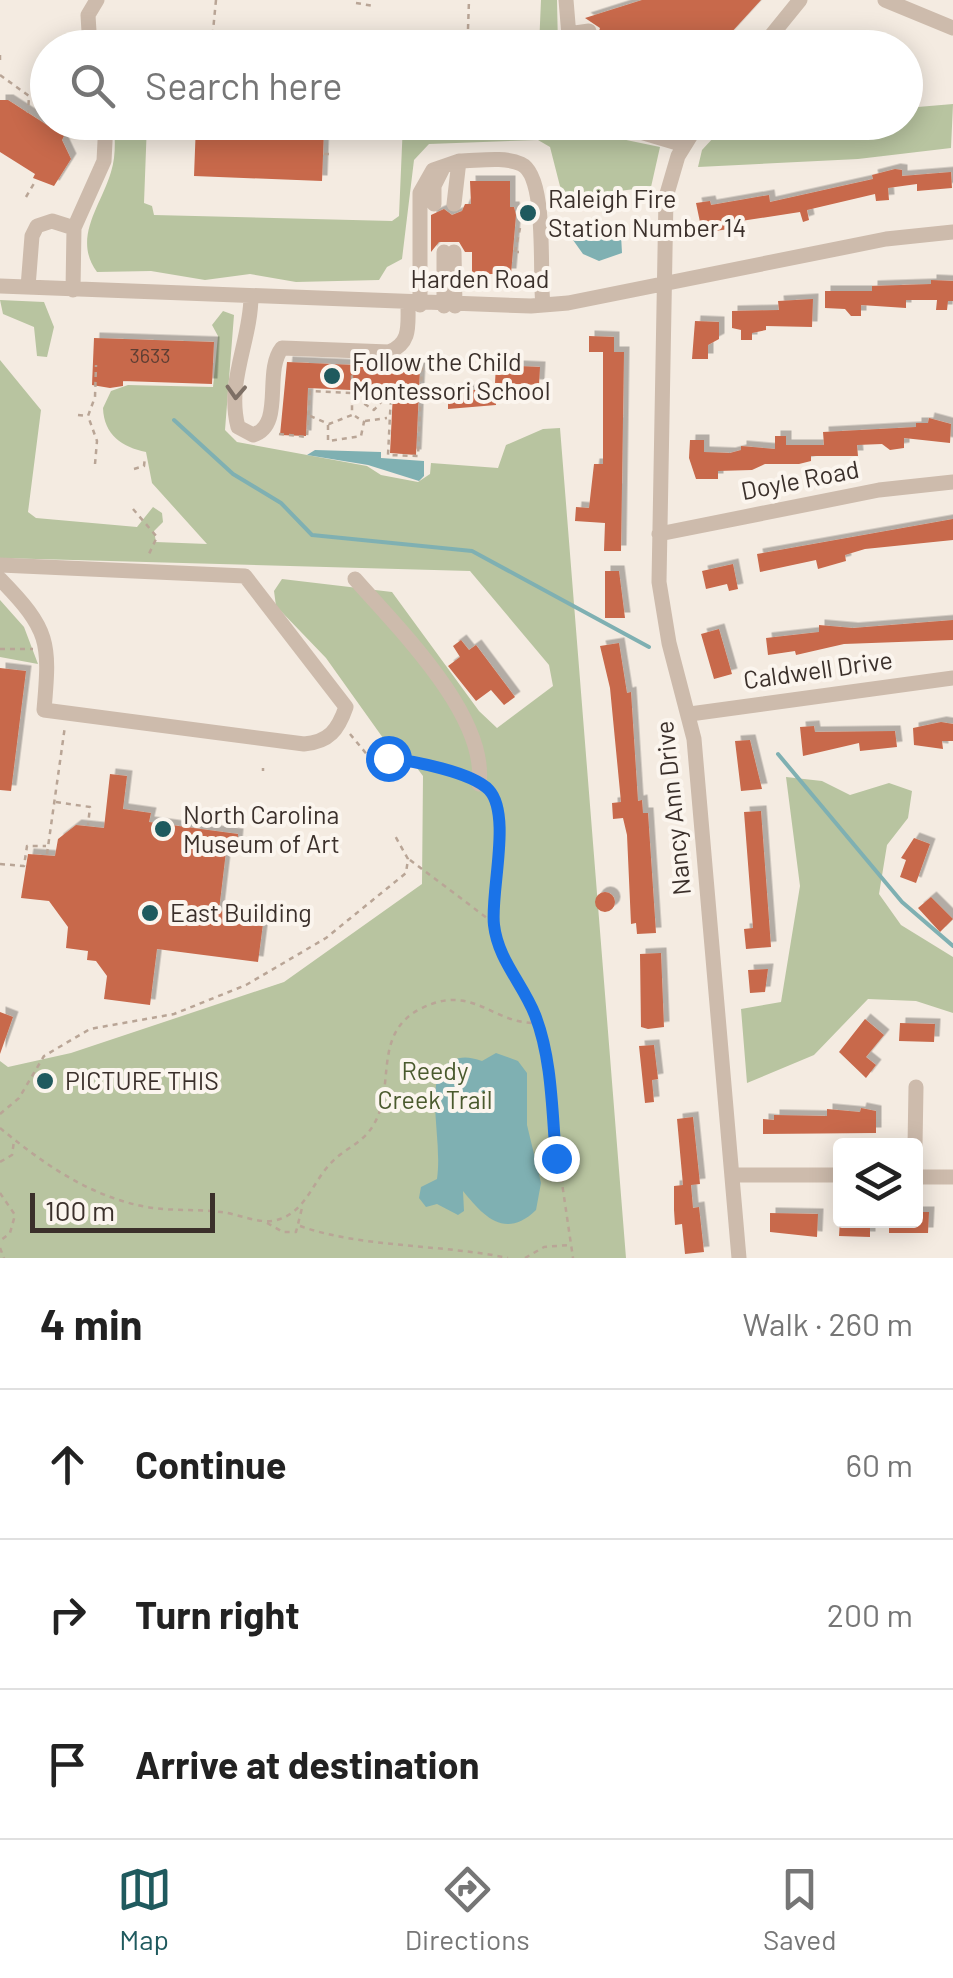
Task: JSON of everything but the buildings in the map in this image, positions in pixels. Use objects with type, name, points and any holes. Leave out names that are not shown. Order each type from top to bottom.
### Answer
[{"type":"street","points":[[89,30],[88,14],[97,0]]},
{"type":"street","points":[[566,0],[568,30]]},
{"type":"street","points":[[776,30],[800,0]]},
{"type":"street","points":[[885,0],[936,25],[953,28]]},
{"type":"street","points":[[74,290],[74,228],[104,161],[105,140]]},
{"type":"street","points":[[670,140],[684,144]]},
{"type":"street","name":"Nancy Ann Drive","points":[[687,140],[666,197],[661,601],[690,714],[739,1258]]},
{"type":"street","points":[[443,204],[459,161]]},
{"type":"street","points":[[432,305],[420,193],[433,170],[459,161],[519,162],[534,176],[543,305]]},
{"type":"street","points":[[28,287],[32,236],[37,226],[52,221],[74,228]]},
{"type":"street","name":"Harden Road","points":[[0,286],[432,305],[543,305],[886,239],[953,232]]},
{"type":"street","points":[[251,296],[251,321],[240,352],[236,410],[238,427],[253,434],[264,432],[270,423],[274,363],[282,348],[390,352],[402,347],[432,305],[444,252]]},
{"type":"street","name":"Doyle Road","points":[[659,534],[879,490],[953,482]]},
{"type":"street","points":[[0,565],[245,576],[346,707],[336,730],[324,740],[304,744],[44,710],[49,650],[44,634],[0,579]]},
{"type":"street","points":[[355,580],[459,707],[482,761],[480,784]]},
{"type":"street","name":"Caldwell Drive","points":[[690,714],[953,678]]},
{"type":"street","points":[[915,1138],[916,1086]]},
{"type":"street","points":[[733,1175],[833,1175]]},
{"type":"street","points":[[923,1177],[953,1178]]},
{"type":"path","points":[[216,0],[218,30]]},
{"type":"path","points":[[468,29],[469,0]]},
{"type":"path","points":[[356,3],[374,6]]},
{"type":"path","points":[[0,76],[29,96],[28,113]]},
{"type":"path","points":[[324,154],[333,154]]},
{"type":"path","points":[[26,197],[36,180]]},
{"type":"path","points":[[517,252],[520,228]]},
{"type":"path","points":[[352,363],[352,415]]},
{"type":"path","points":[[88,416],[94,406],[96,365]]},
{"type":"path","points":[[389,394],[388,455],[418,456],[422,366],[406,365]]},
{"type":"path","points":[[280,434],[307,437],[310,391],[389,394]]},
{"type":"path","points":[[383,400],[389,394]]},
{"type":"path","points":[[308,414],[329,424],[352,415]]},
{"type":"path","points":[[78,415],[88,416]]},
{"type":"path","points":[[352,415],[364,422],[390,418]]},
{"type":"path","points":[[88,416],[97,441],[94,464]]},
{"type":"path","points":[[329,424],[326,440],[331,442],[359,438],[364,422]]},
{"type":"path","points":[[134,469],[144,466],[146,457]]},
{"type":"path","points":[[133,508],[156,537],[144,572]]},
{"type":"path","points":[[0,649],[38,648]]},
{"type":"path","points":[[48,854],[65,722]]},
{"type":"path","points":[[346,730],[369,756],[412,762],[480,784],[492,794],[498,813],[494,923],[499,948],[538,1022],[573,1258]]},
{"type":"path","points":[[54,802],[90,807],[88,825]]},
{"type":"path","points":[[394,834],[408,859],[494,923]]},
{"type":"path","points":[[0,864],[24,866],[27,846],[48,846]]},
{"type":"path","points":[[0,1114],[18,1098],[44,1056],[106,1023],[174,1014],[246,985],[326,938],[368,906],[406,873],[408,859]]},
{"type":"path","points":[[265,1222],[283,1219],[302,1204],[326,1168],[359,1144],[375,1123],[385,1058],[396,1032],[413,1014],[439,1002],[466,1000],[525,1022],[538,1022]]},
{"type":"path","points":[[0,1128],[57,1173],[141,1205],[211,1210],[265,1222],[288,1233],[300,1226],[337,1238],[375,1239],[508,1258]]},
{"type":"path","points":[[0,1162],[12,1155],[14,1140]]},
{"type":"path","points":[[0,1193],[12,1204],[16,1215],[10,1233],[0,1241]]},
{"type":"path","points":[[300,1226],[302,1204]]},
{"type":"path","points":[[525,1258],[544,1248],[569,1245]]},
{"type":"path","points":[[0,1248],[4,1258]]},
{"type":"green space","points":[[541,0],[557,0],[558,30],[540,30]]},
{"type":"green space","points":[[953,104],[951,148],[858,159],[698,167],[702,150],[711,140],[923,140],[923,107]]},
{"type":"green space","points":[[115,140],[146,140],[144,203],[152,206],[154,215],[392,221],[399,216],[402,140],[538,140],[429,144],[414,160],[402,259],[387,267],[379,280],[296,282],[250,274],[205,280],[151,271],[97,272],[87,247],[88,234],[113,166]]},
{"type":"green space","points":[[538,140],[626,140],[660,147],[651,187],[563,198],[550,147]]},
{"type":"green space","points":[[0,300],[44,302],[54,327],[47,357],[37,356],[34,327],[3,314]]},
{"type":"green space","name":"Reedy Creek Trail","points":[[223,311],[234,315],[225,430],[237,442],[367,466],[381,475],[418,482],[430,474],[431,463],[498,468],[506,445],[543,429],[560,428],[626,1258],[0,1258],[0,1061],[8,1067],[71,1053],[284,982],[422,884],[423,776],[408,756],[397,754],[383,738],[326,658],[276,606],[274,591],[282,579],[392,592],[479,711],[497,728],[553,686],[549,665],[470,571],[0,558],[0,360],[41,410],[28,512],[36,518],[137,527],[153,507],[162,513],[163,522],[154,531],[156,542],[207,544],[152,483],[146,452],[122,443],[111,432],[103,408],[111,391],[128,385],[213,387],[218,336],[212,325]]},
{"type":"green space","points":[[0,600],[24,627],[38,664],[0,657]]},
{"type":"green space","points":[[786,777],[822,781],[850,795],[889,783],[912,791],[908,818],[887,845],[879,894],[901,925],[953,957],[953,1013],[916,1001],[868,999],[814,1055],[747,1083],[741,1009],[781,1002],[800,886]]},
{"type":"water","points":[[614,226],[621,235],[622,253],[599,261],[583,254],[568,233],[570,228]]},
{"type":"water","points":[[315,450],[381,452],[381,458],[424,461],[424,476],[419,481],[368,465],[307,455]]},
{"type":"water","points":[[496,1053],[518,1061],[527,1073],[527,1125],[541,1183],[536,1210],[524,1219],[504,1224],[486,1215],[463,1191],[464,1211],[458,1215],[437,1204],[426,1207],[419,1198],[421,1187],[437,1179],[435,1097],[439,1071],[454,1060],[482,1061]]},
{"type":"waterway","points":[[174,420],[233,474],[281,503],[312,535],[472,551],[649,647]]},
{"type":"waterway","points":[[778,754],[902,902],[953,946]]},
{"type":"place","name":"Raleigh Fire Station Number 14","points":[[528,213]]},
{"type":"place","name":"Follow the Child Montessori School","points":[[332,376]]},
{"type":"place","name":"North Carolina Museum of Art","points":[[163,829]]},
{"type":"place","name":"East Building","points":[[150,913]]},
{"type":"place","name":"PICTURE THIS","points":[[45,1081]]},
{"type":"route","points":[[388,758],[468,778],[490,790],[495,800],[499,827],[494,929],[508,968],[538,1022],[556,1158]]}]
